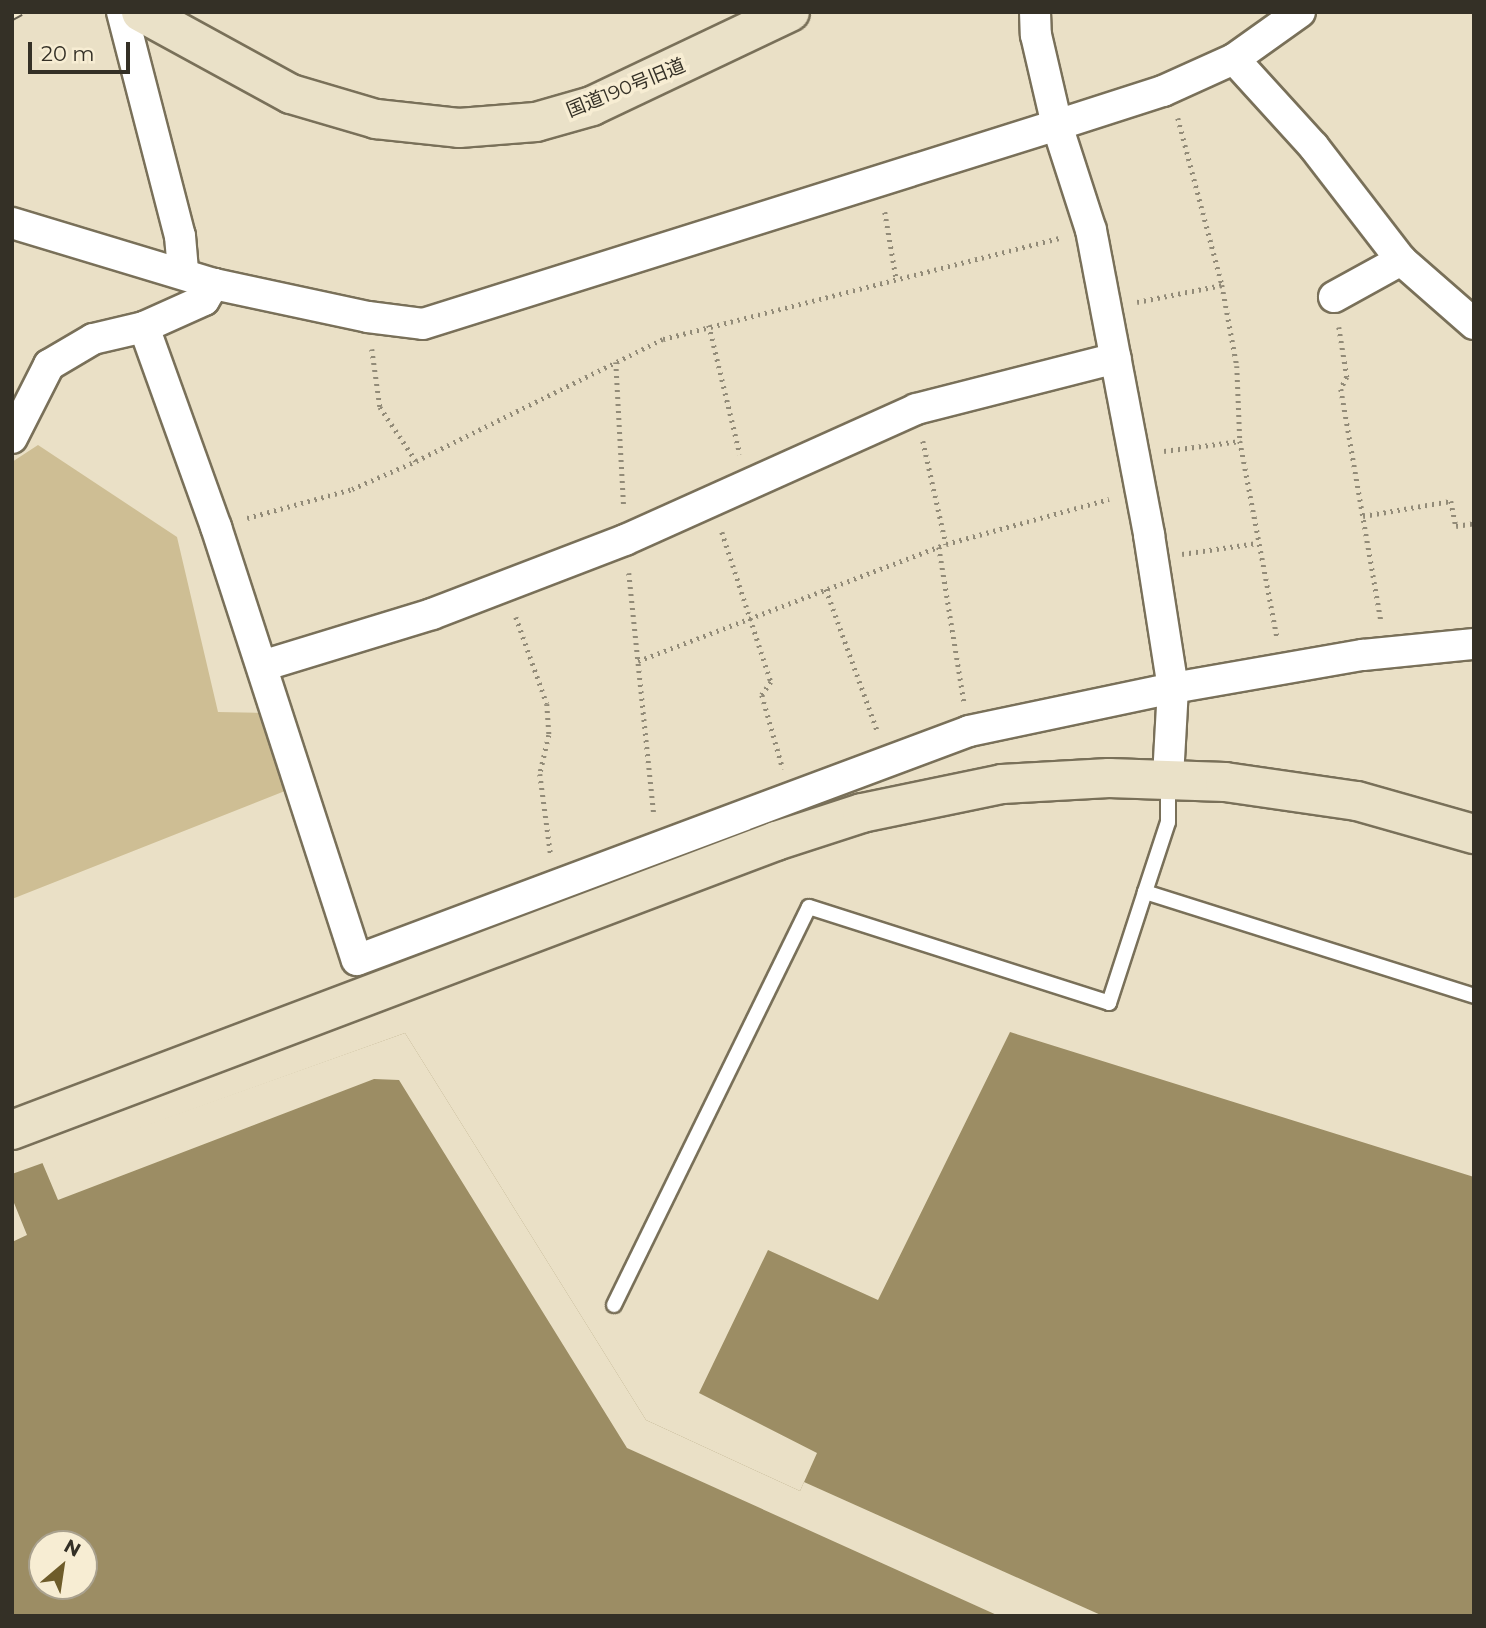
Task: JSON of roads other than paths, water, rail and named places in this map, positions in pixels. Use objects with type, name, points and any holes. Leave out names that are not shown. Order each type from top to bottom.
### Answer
[{"type":"street","points":[[122,12],[180,236],[183,272]]},
{"type":"street","name":"国道190号旧道","points":[[141,12],[291,94],[376,119],[459,128],[536,122],[592,106],[790,12]]},
{"type":"street","points":[[1035,12],[1036,36],[1057,125],[1091,230],[1153,559],[1173,688],[1168,778]]},
{"type":"street","points":[[12,223],[183,272],[214,284],[368,317],[423,324],[879,178],[1163,91],[1234,59],[1300,12]]},
{"type":"street","points":[[1234,59],[1314,147],[1401,260],[1474,324]]},
{"type":"street","points":[[1334,297],[1401,260]]},
{"type":"street","points":[[12,438],[49,365],[93,339],[144,327],[204,300],[214,284]]},
{"type":"street","points":[[144,327],[216,527],[357,960],[657,844],[969,731],[1173,688],[1283,669],[1386,653],[1474,644]]},
{"type":"street","points":[[262,666],[432,614],[625,540],[916,409],[1116,358]]},
{"type":"street","points":[[12,1130],[862,813],[1002,784],[1168,778],[1357,801],[1474,834]]},
{"type":"lane","points":[[614,1305],[809,907],[1110,1003],[1168,822],[1168,778]]},
{"type":"lane","points":[[1145,892],[1474,996]]},
{"type":"railway","points":[[12,17],[21,12]]}]
